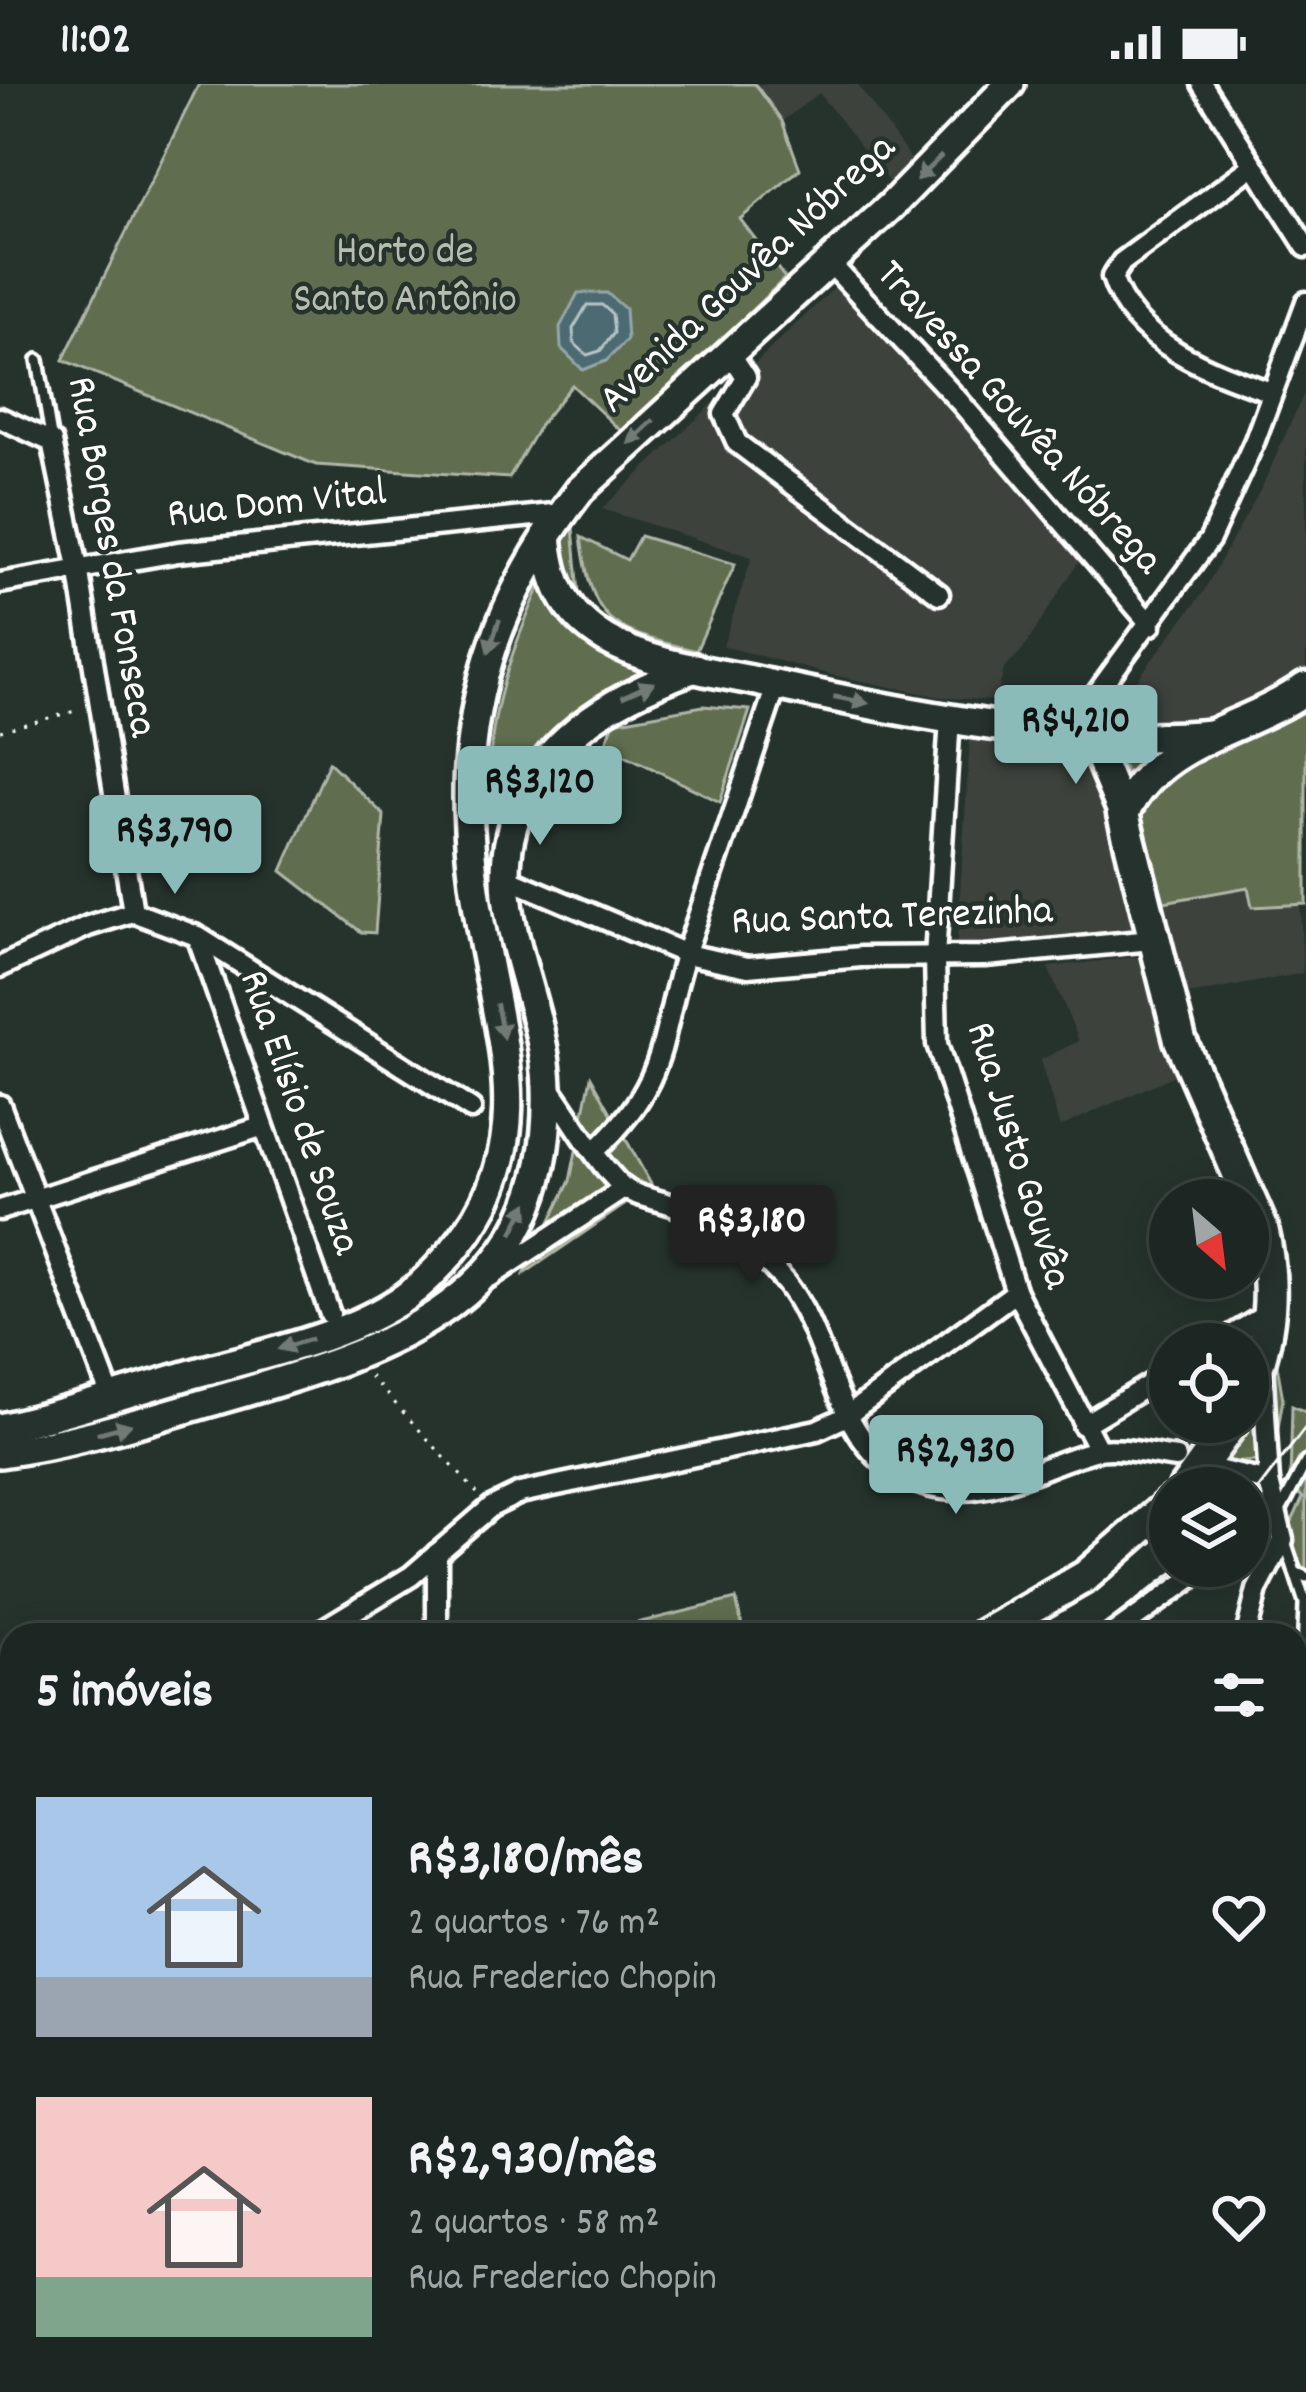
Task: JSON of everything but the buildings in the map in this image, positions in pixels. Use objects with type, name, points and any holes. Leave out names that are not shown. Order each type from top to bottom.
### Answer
[{"type":"main road","points":[[1268,1323],[1272,1282],[1262,1228],[1193,1078],[1123,814],[1143,780],[1211,734],[1274,709],[1306,688]]},
{"type":"main road","points":[[1192,1467],[1214,1443]]},
{"type":"main road","points":[[1006,1623],[1086,1576],[1149,1521]]},
{"type":"street","name":"Avenida Gouvêa Nóbrega","points":[[0,1428],[319,1337],[405,1297],[451,1255],[495,1184],[507,1145],[511,1073],[472,861],[470,747],[502,612],[555,523],[598,473],[829,262],[1010,84]]},
{"type":"street","points":[[1202,84],[1306,248]]},
{"type":"street","points":[[1254,165],[1122,262],[1112,277],[1121,296],[1160,339],[1201,366],[1271,392]]},
{"type":"street","name":"Travessa Gouvêa Nóbrega","points":[[829,262],[960,402],[1151,625]]},
{"type":"street","points":[[1079,731],[1231,500],[1306,302]]},
{"type":"street","points":[[729,351],[746,377],[724,414],[737,443],[939,594]]},
{"type":"street","points":[[0,418],[52,442]]},
{"type":"street","name":"Rua Borges da Fonseca","points":[[52,442],[78,567],[133,912]]},
{"type":"street","points":[[555,523],[554,582],[577,616],[607,639],[695,668],[950,718],[1079,731],[1211,734]]},
{"type":"street","name":"Rua Dom Vital","points":[[0,583],[78,567],[555,523]]},
{"type":"street","points":[[470,1290],[523,1216],[537,1178],[548,1084],[507,878],[510,836],[523,803],[568,736],[618,699],[695,668]]},
{"type":"street","points":[[596,1150],[634,1114],[655,1072],[686,954],[776,686]]},
{"type":"street","name":"Rua Justo Gouvêa","points":[[950,718],[934,958],[934,1011],[945,1081],[989,1198],[1016,1292],[1098,1449]]},
{"type":"street","points":[[1079,731],[1123,814]]},
{"type":"street","name":"Rua Santa Terezinha","points":[[507,878],[686,954],[748,967],[1153,940]]},
{"type":"street","points":[[0,967],[88,926],[133,912],[196,936],[471,1109]]},
{"type":"street","name":"Rua Elísio de Souza","points":[[196,936],[330,1313]]},
{"type":"street","points":[[548,1084],[625,1188],[711,1220],[752,1247],[806,1315],[845,1418],[893,1468],[922,1485],[951,1490],[1015,1483],[1098,1449],[1172,1467]]},
{"type":"street","points":[[0,1105],[39,1197],[111,1397]]},
{"type":"street","points":[[0,1210],[261,1127]]},
{"type":"street","points":[[0,1454],[92,1435],[355,1360],[416,1330],[625,1188]]},
{"type":"street","points":[[334,1623],[411,1576],[491,1507],[553,1482],[789,1438],[845,1418],[1016,1292]]},
{"type":"street","points":[[1252,1323],[1270,1312]]},
{"type":"street","points":[[1083,1425],[1149,1385]]},
{"type":"street","points":[[1249,1623],[1257,1590],[1277,1556],[1279,1526],[1269,1482]]},
{"type":"street","points":[[1269,1530],[1279,1526]]},
{"type":"street","points":[[437,1553],[437,1623]]},
{"type":"street","points":[[1129,1623],[1179,1587]]},
{"type":"lane","name":"Rua Borges da Fonseca","points":[[38,360],[52,442]]},
{"type":"lane","points":[[1306,1462],[1279,1526],[1300,1574],[1306,1606]]},
{"type":"path","points":[[0,730],[98,706]]},
{"type":"path","points":[[355,1360],[491,1507]]},
{"type":"shaded area","points":[[755,84],[857,84],[914,164],[890,184],[819,93],[782,121]]},
{"type":"shaded area","points":[[852,271],[1095,536],[1022,651],[1004,669],[996,701],[941,697],[723,646],[752,557],[602,509]]},
{"type":"shaded area","points":[[1306,389],[1306,695],[1206,738],[1108,718],[1202,594],[1262,487]]},
{"type":"shaded area","points":[[971,723],[1108,727],[1139,806],[1164,902],[1249,887],[1252,907],[1300,904],[1303,973],[1188,995],[1172,936],[956,957]]},
{"type":"shaded area","points":[[1155,955],[1195,1066],[1060,1127],[1040,1060],[1079,1041],[1048,967]]},
{"type":"green space","name":"Horto de Santo Antônio","points":[[199,84],[755,84],[782,121],[800,169],[740,219],[785,278],[624,434],[572,385],[541,423],[509,478],[316,465],[63,360]]},
{"type":"green space","points":[[572,517],[580,604],[609,631],[702,670],[608,722],[577,755],[541,806],[490,793],[490,756],[514,651]]},
{"type":"green space","points":[[640,536],[735,564],[696,651],[626,630],[601,608],[592,591],[581,537],[627,560]]},
{"type":"green space","points":[[1301,699],[1306,707],[1306,904],[1252,907],[1248,887],[1164,902],[1139,806],[1109,730],[1206,738]]},
{"type":"green space","points":[[703,706],[750,710],[720,802],[605,745],[614,722]]},
{"type":"green space","points":[[329,762],[384,815],[375,933],[361,932],[282,871]]},
{"type":"green space","points":[[591,1077],[652,1186],[525,1273],[570,1181]]},
{"type":"green space","points":[[1277,1365],[1283,1399],[1271,1469],[1255,1461],[1219,1464],[1234,1443],[1269,1443],[1269,1385]]},
{"type":"green space","points":[[1292,1406],[1306,1412],[1306,1576],[1285,1536],[1303,1498],[1290,1483]]},
{"type":"green space","points":[[736,1599],[741,1623],[637,1623]]},
{"type":"water","points":[[578,293],[607,293],[625,309],[627,340],[606,361],[583,370],[561,348],[560,327]]},
{"type":"tram line","points":[[1269,1475],[1306,1427]]},
{"type":"tram line","points":[[1107,1623],[1154,1587]]}]
